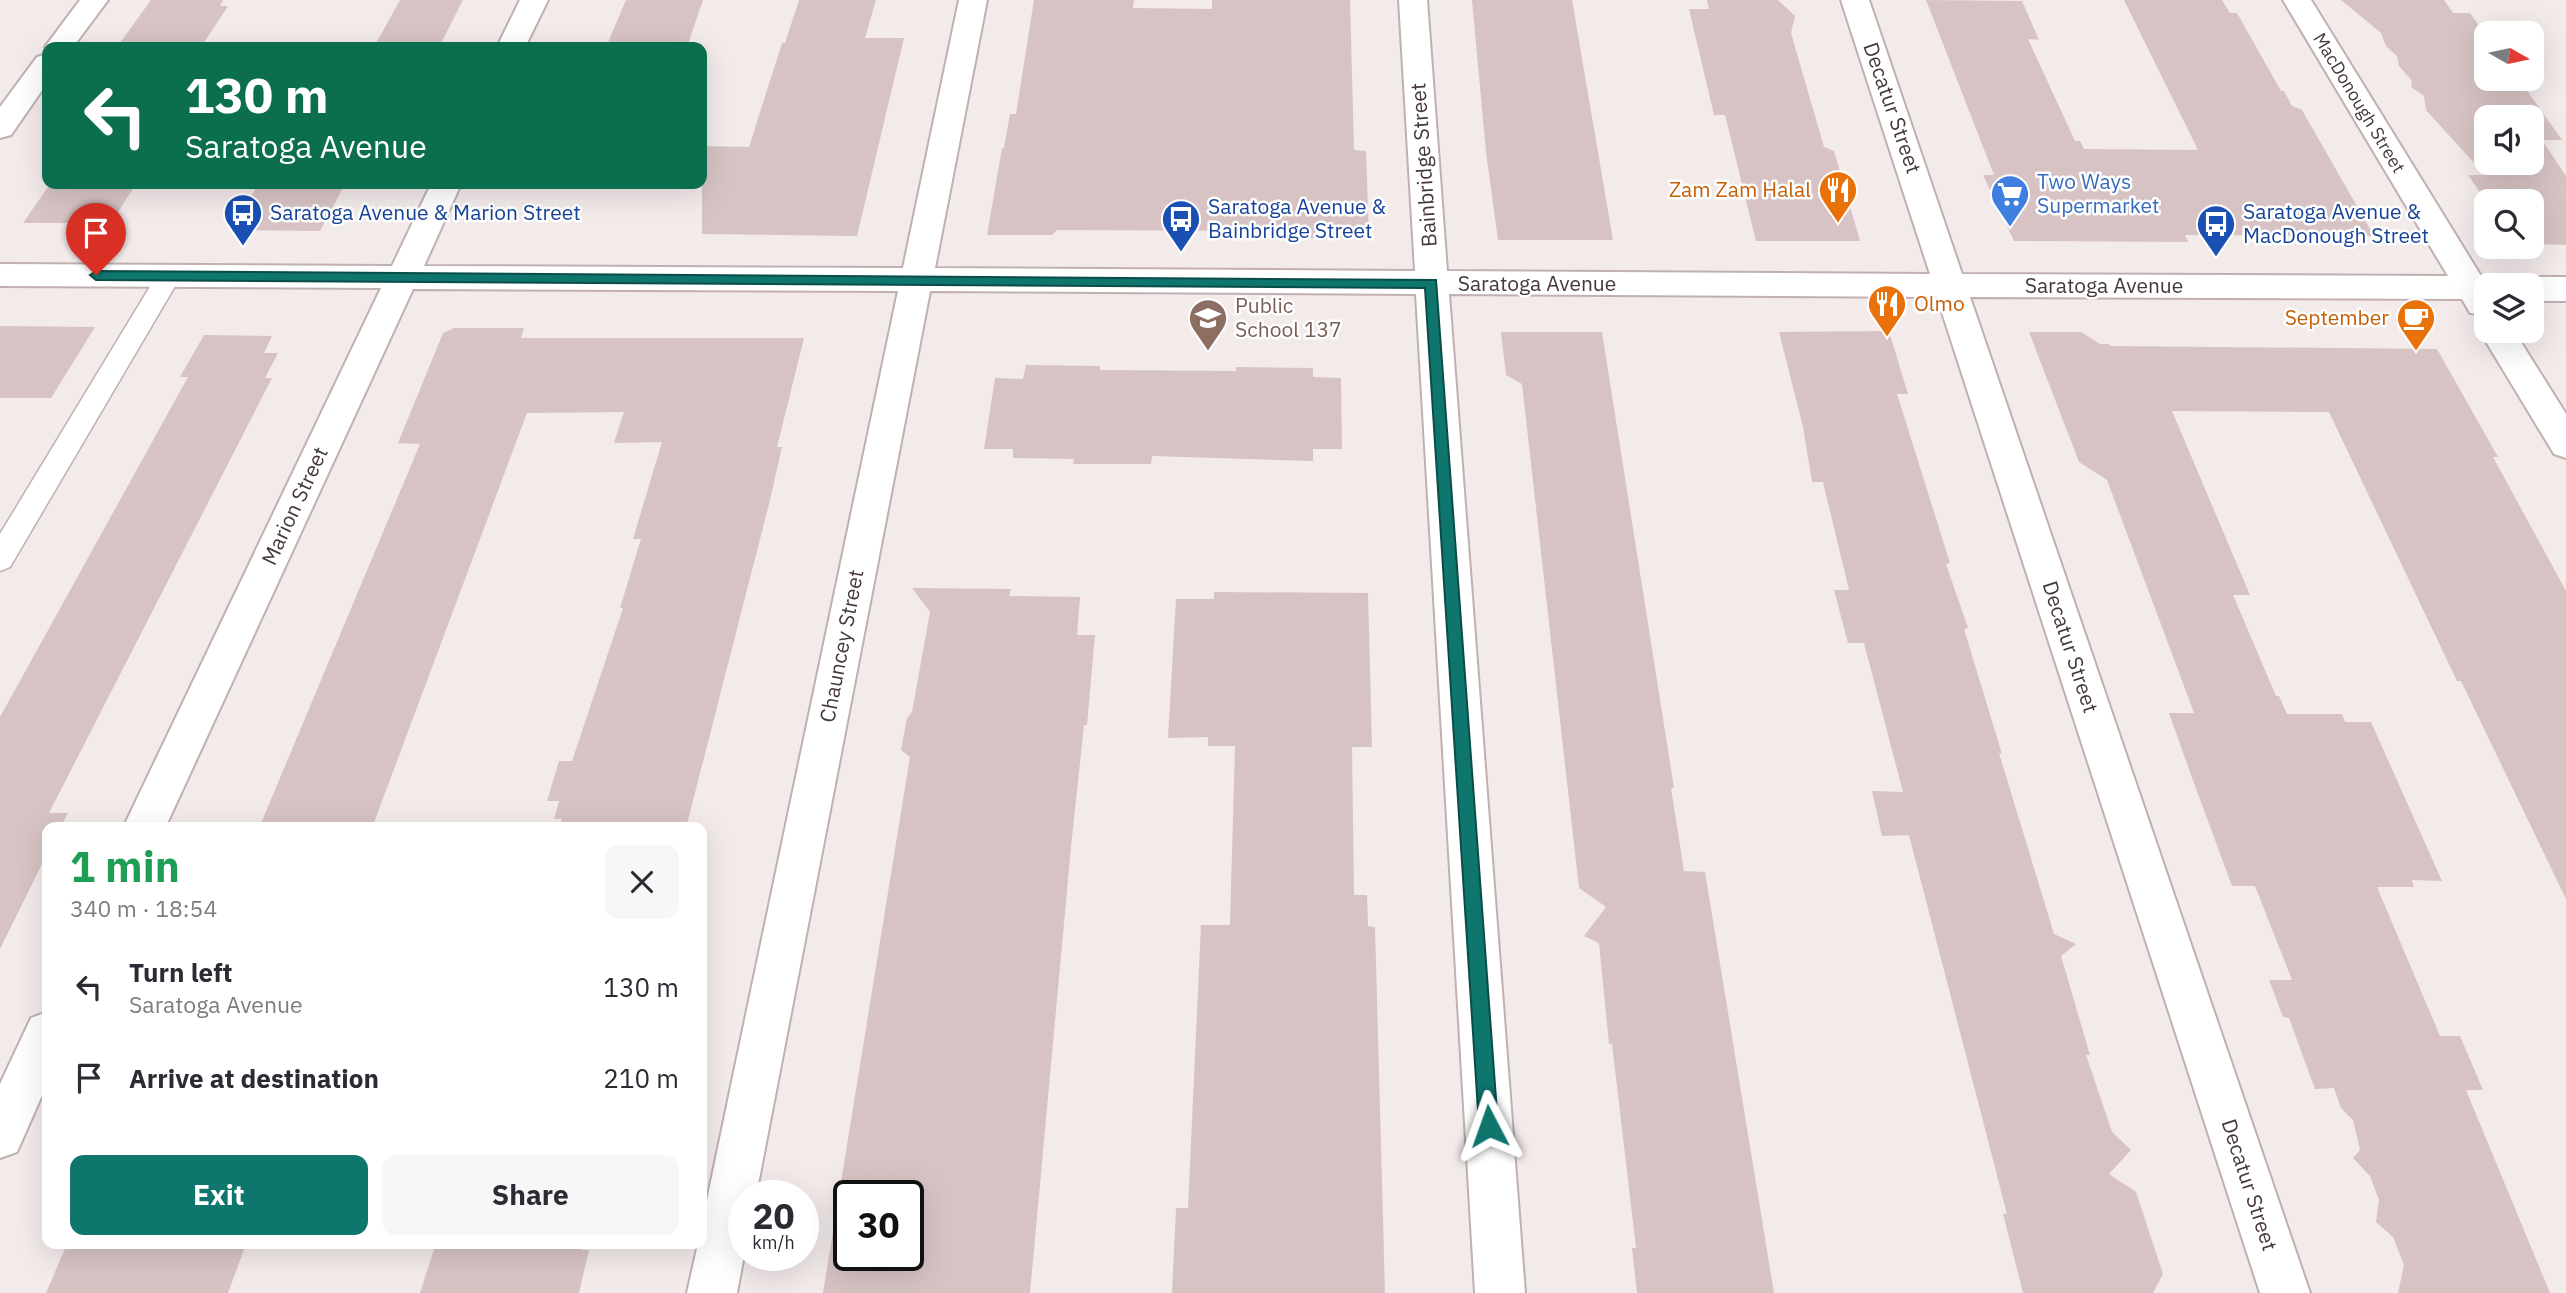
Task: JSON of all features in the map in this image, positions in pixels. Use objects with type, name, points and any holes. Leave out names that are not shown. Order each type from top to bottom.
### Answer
[{"type":"street","points":[[63,42],[94,0]]},
{"type":"street","points":[[513,42],[534,0]]},
{"type":"street","name":"Chauncey Street","points":[[712,1293],[973,0]]},
{"type":"street","name":"Bainbridge Street","points":[[1413,0],[1500,1293]]},
{"type":"street","name":"Decatur Street","points":[[1855,0],[2285,1293]]},
{"type":"street","name":"MacDonough Street","points":[[2297,0],[2474,284]]},
{"type":"street","points":[[0,128],[42,70]]},
{"type":"street","name":"Marion Street","points":[[147,822],[444,189]]},
{"type":"street","name":"Saratoga Avenue","points":[[0,275],[1950,285],[2474,297]]},
{"type":"street","points":[[2544,289],[2566,289]]},
{"type":"street","points":[[2504,343],[2566,444]]},
{"type":"street","points":[[0,1135],[42,1045]]},
{"type":"lane","points":[[0,559],[169,276]]},
{"type":"building","points":[[151,0],[223,0],[220,6],[228,6],[204,42],[121,42]]},
{"type":"building","points":[[400,0],[463,0],[442,42],[377,42]]},
{"type":"building","points":[[626,0],[703,0],[689,42],[608,42]]},
{"type":"building","points":[[799,0],[876,0],[865,38],[904,38],[857,236],[702,234],[702,189],[707,189],[707,146],[749,147],[782,43],[785,43]]},
{"type":"building","points":[[1034,0],[1134,0],[1133,8],[1212,9],[1212,0],[1350,0],[1354,150],[1366,151],[1369,238],[1301,238],[1297,231],[1057,230],[1052,235],[987,235],[1010,114],[1016,114]]},
{"type":"building","points":[[1472,0],[1572,0],[1613,240],[1498,240],[1486,152]]},
{"type":"building","points":[[1707,0],[1778,0],[1795,16],[1791,33],[1824,147],[1834,151],[1860,241],[1756,241],[1725,115],[1714,115],[1689,9],[1709,9]]},
{"type":"building","points":[[1926,0],[2022,1],[2039,40],[2028,39],[2075,141],[2080,141],[2084,149],[2198,150],[2124,0],[2222,0],[2230,13],[2237,13],[2281,91],[2284,91],[2292,106],[2302,110],[2374,236],[2185,235],[2188,242],[2014,241],[1983,175],[1994,175]]},
{"type":"building","points":[[2341,0],[2444,0],[2453,13],[2470,13],[2476,21],[2474,91],[2527,91],[2537,105],[2474,105],[2474,163],[2426,110],[2424,96],[2411,87],[2412,81],[2399,66],[2397,56],[2386,46],[2381,33]]},
{"type":"building","points":[[2544,114],[2562,140],[2544,140]]},
{"type":"building","points":[[2544,143],[2566,176],[2566,245],[2544,244],[2544,189],[2478,189],[2468,175],[2544,175]]},
{"type":"building","points":[[47,189],[133,189],[111,223],[23,223]]},
{"type":"building","points":[[255,189],[342,189],[320,231],[231,230]]},
{"type":"building","points":[[0,326],[95,327],[51,398],[0,398]]},
{"type":"building","points":[[454,328],[524,328],[521,338],[804,338],[777,447],[782,447],[769,504],[688,822],[561,822],[562,819],[554,819],[559,801],[547,801],[559,761],[572,761],[623,608],[620,608],[641,539],[633,539],[662,442],[614,443],[624,412],[527,413],[374,822],[262,822],[420,444],[398,443],[443,333]]},
{"type":"building","points":[[1889,331],[1908,394],[1897,394],[1950,563],[1946,564],[1968,628],[1964,629],[2054,934],[2076,944],[2061,956],[2090,1055],[2086,1055],[2112,1132],[2131,1150],[2109,1174],[2136,1192],[2163,1274],[2153,1293],[2023,1293],[2003,1214],[2007,1214],[1909,835],[1882,836],[1872,791],[1903,792],[1864,643],[1848,643],[1834,590],[1849,590],[1823,482],[1812,482],[1803,427],[1779,332]]},
{"type":"building","points":[[1501,332],[1602,332],[1674,788],[1671,788],[1684,871],[1705,872],[1774,1293],[1637,1293],[1632,1248],[1636,1248],[1612,1044],[1609,1044],[1599,943],[1584,936],[1606,907],[1579,888],[1522,384],[1506,375]]},
{"type":"building","points":[[2029,332],[2081,332],[2100,344],[2110,346],[2437,349],[2498,457],[2493,457],[2566,591],[2566,899],[2461,681],[2457,681],[2329,412],[2172,411],[2250,595],[2233,595],[2276,696],[2279,696],[2287,714],[2342,714],[2345,722],[2371,722],[2442,881],[2412,880],[2414,887],[2377,887],[2440,1036],[2460,1036],[2483,1090],[2466,1090],[2550,1293],[2398,1293],[2404,1265],[2393,1237],[2376,1222],[2379,1200],[2370,1176],[2353,1158],[2360,1150],[2353,1120],[2341,1108],[2334,1088],[2315,1089],[2289,1018],[2283,1017],[2269,980],[2292,980],[2255,886],[2232,886],[2169,713],[2194,713],[2107,480],[2079,462]]},
{"type":"building","points":[[204,335],[272,336],[264,353],[278,353],[265,378],[272,378],[49,813],[68,813],[63,822],[42,822],[42,864],[0,949],[0,717],[188,377],[180,377]]},
{"type":"building","points":[[1026,365],[1100,366],[1100,370],[1236,371],[1236,367],[1313,368],[1313,377],[1341,378],[1342,449],[1313,449],[1313,461],[1152,456],[1151,464],[1073,464],[1074,459],[1013,458],[1013,449],[984,449],[995,378],[1023,379]]},
{"type":"building","points":[[912,588],[1011,589],[1009,596],[1080,597],[1077,635],[1095,635],[1087,725],[1084,725],[1071,847],[1030,1293],[823,1293],[833,1231],[833,1271],[924,1271],[924,1180],[841,1180],[910,757],[901,750],[907,718],[912,712],[930,612]]},
{"type":"building","points":[[1214,592],[1368,593],[1372,747],[1352,747],[1354,895],[1367,895],[1368,926],[1375,927],[1385,1293],[1172,1293],[1176,1208],[1188,1208],[1201,925],[1230,925],[1235,746],[1208,746],[1208,737],[1168,738],[1176,599],[1214,599]]},
{"type":"building","points":[[65,1249],[244,1249],[228,1293],[46,1293]]},
{"type":"building","points":[[434,1249],[589,1250],[579,1293],[420,1293]]},
{"type":"place","name":"Zam Zam Halal","points":[[1838,224]]},
{"type":"place","name":"Two Ways Supermarket","points":[[2010,228]]},
{"type":"place","name":"Saratoga Avenue & Marion Street","points":[[243,247]]},
{"type":"place","name":"Saratoga Avenue & Bainbridge Street","points":[[1181,253]]},
{"type":"place","name":"Saratoga Avenue & MacDonough Street","points":[[2216,258]]},
{"type":"place","name":"Olmo","points":[[1887,338]]},
{"type":"place","name":"Public School 137","points":[[1208,352]]},
{"type":"place","name":"September","points":[[2416,352]]},
{"type":"route","points":[[96,275],[1432,283],[1489,1126]]}]
